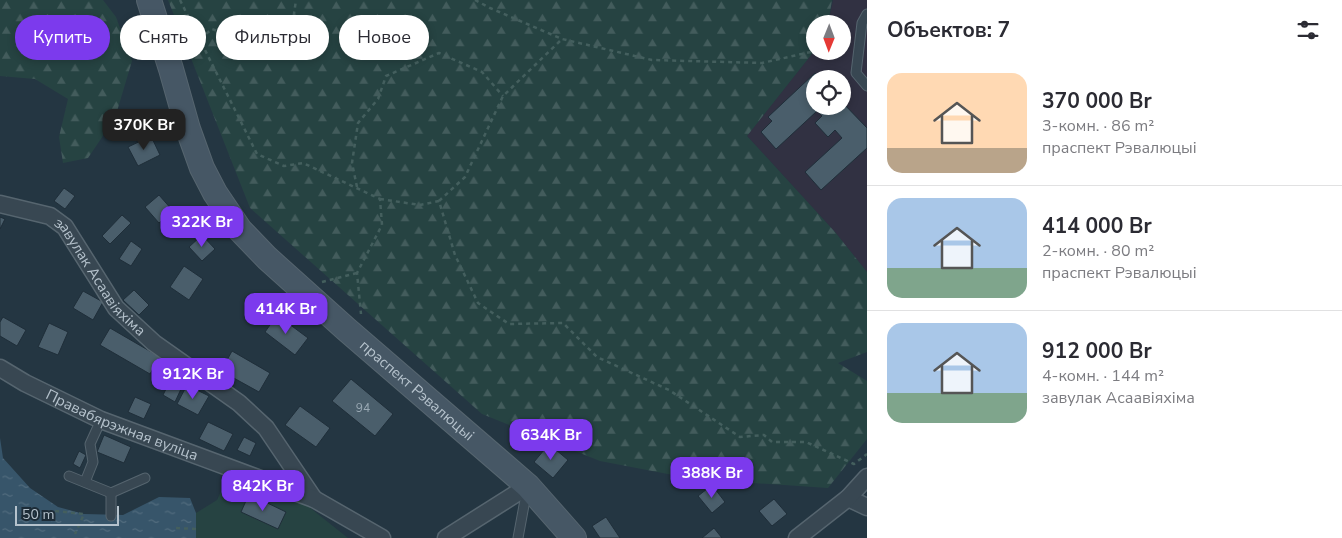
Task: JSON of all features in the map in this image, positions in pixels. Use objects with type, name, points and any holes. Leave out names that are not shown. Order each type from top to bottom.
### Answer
[{"type":"main road","name":"праспект Рэвалюцыі","points":[[149,0],[188,129],[202,168],[215,194],[240,230],[346,329],[528,486],[574,538]]},
{"type":"street","name":"завулак Асаавіяхіма","points":[[0,204],[50,216],[65,228],[116,308],[154,343],[239,402],[266,428],[314,499]]},
{"type":"street","name":"Правабярэжная вуліца","points":[[0,368],[25,383],[101,420],[314,499],[382,538]]},
{"type":"street","points":[[797,538],[848,498],[867,477]]},
{"type":"street","points":[[446,538],[528,486]]},
{"type":"street","points":[[848,498],[867,507]]},
{"type":"lane","points":[[867,14],[862,22],[856,72],[867,86]]},
{"type":"lane","points":[[85,482],[94,462],[90,444],[101,420]]},
{"type":"lane","points":[[69,476],[111,492],[145,478]]},
{"type":"lane","points":[[518,538],[528,486]]},
{"type":"lane","points":[[111,492],[111,516]]},
{"type":"path","points":[[180,0],[188,15]]},
{"type":"path","points":[[206,34],[212,29],[255,45],[293,21],[296,0]]},
{"type":"path","points":[[475,0],[562,39],[652,60],[762,62],[806,53]]},
{"type":"path","points":[[206,51],[257,154],[284,166],[303,162],[380,199],[420,205],[440,201],[465,177],[503,96],[562,39]]},
{"type":"path","points":[[357,187],[352,163],[358,123],[378,99],[386,76],[439,53],[482,72],[503,96]]},
{"type":"path","points":[[361,314],[357,273],[382,225],[380,199]]},
{"type":"path","points":[[440,201],[455,255],[478,303],[509,324],[563,323],[597,357],[669,390],[740,437],[764,435],[772,442],[806,442],[854,464],[867,454]]},
{"type":"path","points":[[321,282],[357,273]]},
{"type":"path","points":[[55,511],[84,514],[75,534]]},
{"type":"path","points":[[176,528],[196,530]]},
{"type":"shaded area","points":[[833,0],[867,0],[867,272],[835,232],[747,136],[807,60],[851,60],[851,15],[830,15]]},
{"type":"green space","points":[[0,0],[103,0],[116,17],[120,28],[120,60],[132,61],[115,118],[88,158],[63,163],[59,137],[68,99],[35,79],[0,76]]},
{"type":"green space","points":[[168,0],[832,0],[830,15],[806,15],[807,60],[747,136],[835,232],[867,272],[867,352],[838,363],[867,381],[867,439],[828,488],[694,479],[600,461],[482,414],[250,208],[192,60],[206,60],[206,15],[174,15]]},
{"type":"green space","points":[[228,476],[304,503],[348,538],[196,538],[196,513],[217,500]]},
{"type":"water","points":[[0,438],[3,458],[30,488],[58,507],[84,514],[123,515],[159,497],[190,498],[196,513],[196,538],[0,538]]},
{"type":"building","points":[[806,81],[806,115],[813,115],[776,149],[761,132],[772,121],[768,117]]},
{"type":"building","points":[[851,111],[867,128],[867,148],[821,190],[805,172],[842,138],[835,130],[828,137],[815,123],[822,116],[851,115]]},
{"type":"building","points":[[142,118],[151,134],[137,142],[128,125]]},
{"type":"building","points":[[151,136],[160,155],[138,166],[128,147]]},
{"type":"building","points":[[64,188],[75,196],[65,209],[54,201]]},
{"type":"building","points":[[159,195],[173,211],[159,223],[145,207]]},
{"type":"building","points":[[122,215],[131,223],[110,244],[102,236]]},
{"type":"building","points":[[0,217],[5,219],[0,229]]},
{"type":"building","points":[[202,235],[215,249],[202,261],[189,247]]},
{"type":"building","points":[[131,241],[142,249],[131,266],[119,259]]},
{"type":"building","points":[[184,266],[203,279],[189,300],[170,287]]},
{"type":"building","points":[[134,290],[149,305],[139,315],[123,300]]},
{"type":"building","points":[[83,291],[103,302],[93,320],[73,308]]},
{"type":"building","points":[[277,315],[308,338],[295,355],[265,332]]},
{"type":"building","points":[[3,317],[26,330],[17,346],[0,336],[0,322]]},
{"type":"building","points":[[49,323],[68,332],[58,355],[38,347]]},
{"type":"building","points":[[110,328],[160,357],[150,374],[100,345]]},
{"type":"building","points":[[232,351],[270,373],[259,392],[221,371]]},
{"type":"building","points":[[351,379],[393,414],[375,436],[332,401]]},
{"type":"building","points":[[169,383],[181,389],[175,402],[163,395]]},
{"type":"building","points":[[187,385],[209,396],[198,415],[177,404]]},
{"type":"building","points":[[135,397],[151,404],[144,419],[128,412]]},
{"type":"building","points":[[300,406],[330,428],[316,447],[285,425]]},
{"type":"building","points":[[208,422],[233,434],[224,451],[199,439]]},
{"type":"building","points":[[104,435],[131,447],[124,463],[97,452]]},
{"type":"building","points":[[244,437],[256,443],[250,456],[237,450]]},
{"type":"building","points":[[549,444],[568,460],[553,478],[534,462]]},
{"type":"building","points":[[79,451],[86,455],[80,468],[73,464]]},
{"type":"building","points":[[712,485],[725,502],[712,513],[698,496]]},
{"type":"building","points":[[249,494],[286,512],[278,529],[241,512]]},
{"type":"building","points":[[774,499],[787,514],[772,526],[759,511]]},
{"type":"building","points":[[606,517],[620,538],[600,538],[592,526]]},
{"type":"building","points":[[714,528],[722,538],[702,538]]}]
